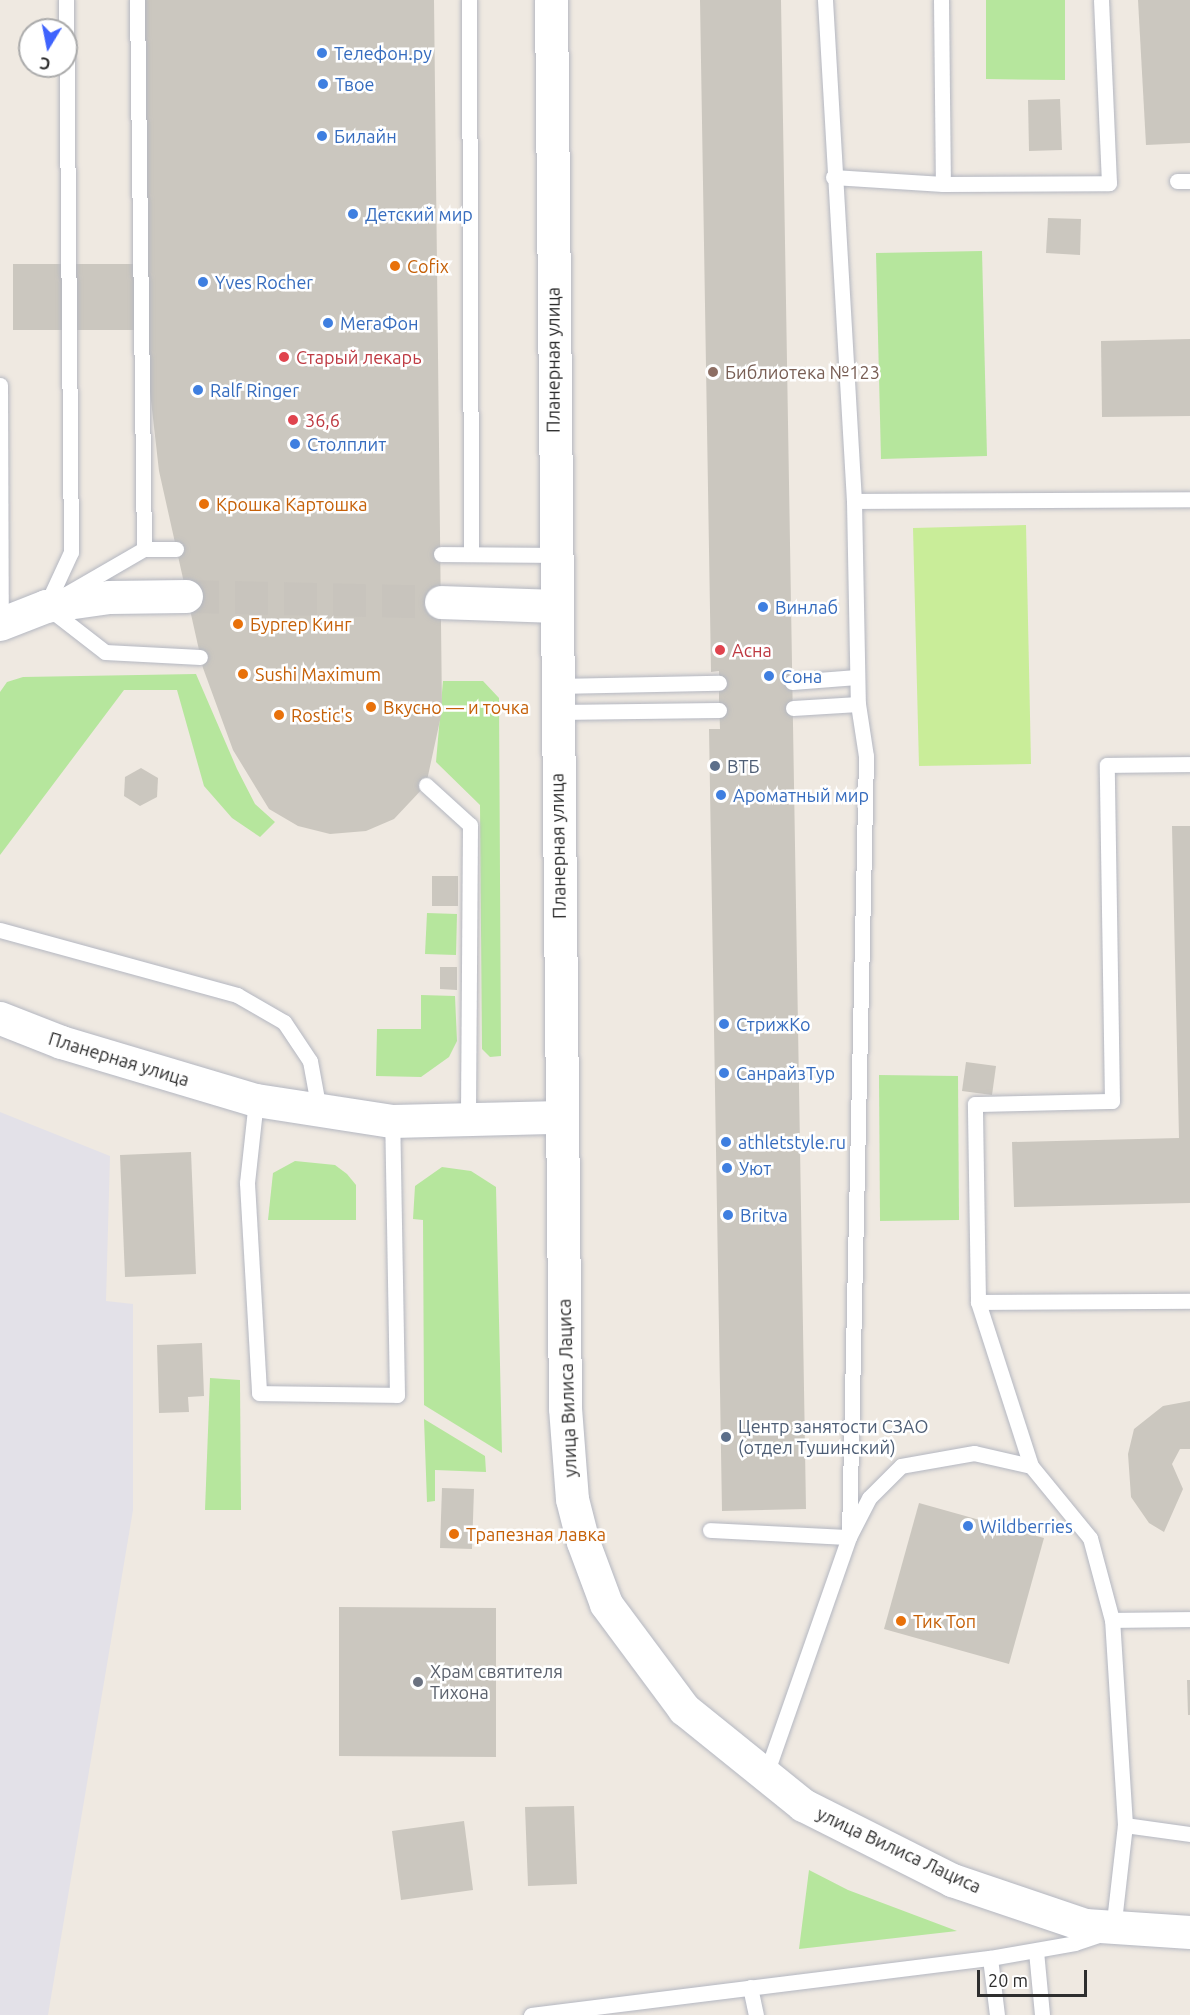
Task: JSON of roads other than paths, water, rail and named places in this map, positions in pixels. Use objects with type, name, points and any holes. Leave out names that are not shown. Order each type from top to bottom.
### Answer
[{"type":"main road","name":"Планерная улица","points":[[0,1018],[61,1042],[256,1100],[392,1121],[561,1118],[550,0]]},
{"type":"main road","points":[[1,624],[46,606],[109,597],[186,597]]},
{"type":"main road","points":[[441,602],[555,606]]},
{"type":"main road","name":"улица Вилиса Лациса","points":[[561,1118],[567,1455],[583,1542],[606,1604],[647,1664],[684,1708],[764,1778],[803,1805],[952,1880],[1113,1930],[1190,1932]]},
{"type":"lane","points":[[46,606],[71,552],[66,0]]},
{"type":"lane","points":[[137,0],[144,549]]},
{"type":"lane","points":[[469,0],[471,554]]},
{"type":"lane","points":[[825,0],[833,177],[854,501],[858,704],[866,756],[849,1537]]},
{"type":"lane","points":[[941,0],[943,184]]},
{"type":"lane","points":[[833,177],[943,184],[1109,183],[1101,0]]},
{"type":"lane","points":[[0,385],[1,624]]},
{"type":"lane","points":[[854,501],[1190,499]]},
{"type":"lane","points":[[46,606],[144,549],[176,549]]},
{"type":"lane","points":[[441,554],[555,555]]},
{"type":"lane","points":[[46,606],[105,652],[200,657]]},
{"type":"lane","points":[[792,682],[858,677]]},
{"type":"lane","points":[[557,699],[719,683]]},
{"type":"lane","points":[[557,699],[719,710]]},
{"type":"lane","points":[[793,708],[858,704]]},
{"type":"lane","points":[[531,2015],[583,2012],[750,1987],[990,1958],[1036,1951],[1113,1930],[1125,1826],[1112,1620],[1090,1538],[1031,1467],[978,1302],[975,1104],[1112,1101],[1107,765],[1190,764]]},
{"type":"lane","points":[[426,785],[470,825],[468,1119]]},
{"type":"lane","points":[[0,930],[237,995],[284,1022],[310,1061],[320,1110]]},
{"type":"lane","points":[[256,1100],[247,1183],[259,1393],[397,1395],[392,1121]]},
{"type":"lane","points":[[978,1302],[1190,1301]]},
{"type":"lane","points":[[764,1778],[849,1537],[869,1498],[901,1466],[974,1453],[1031,1467]]},
{"type":"lane","points":[[710,1530],[849,1537]]},
{"type":"lane","points":[[1112,1620],[1190,1619]]},
{"type":"lane","points":[[1125,1826],[1190,1834]]},
{"type":"lane","points":[[1036,1951],[1042,2015]]},
{"type":"lane","points":[[990,1958],[997,2015]]},
{"type":"lane","points":[[750,1987],[756,2015]]},
{"type":"tunnel","points":[[186,596],[441,602]]},
{"type":"place","name":"Телефон.ру","points":[[322,53]]},
{"type":"place","name":"Твое","points":[[323,84]]},
{"type":"place","name":"Билайн","points":[[322,136]]},
{"type":"place","name":"Детский мир","points":[[353,214]]},
{"type":"place","name":"Cofix","points":[[395,266]]},
{"type":"place","name":"Yves Rocher","points":[[203,282]]},
{"type":"place","name":"МегаФон","points":[[328,323]]},
{"type":"place","name":"Старый лекарь","points":[[284,357]]},
{"type":"place","name":"Библиотека №123","points":[[713,372]]},
{"type":"place","name":"Ralf Ringer","points":[[198,390]]},
{"type":"place","name":"36,6","points":[[293,420]]},
{"type":"place","name":"Столплит","points":[[295,444]]},
{"type":"place","name":"Крошка Картошка","points":[[204,504]]},
{"type":"place","name":"Винлаб","points":[[763,607]]},
{"type":"place","name":"Бургер Кинг","points":[[238,624]]},
{"type":"place","name":"Асна","points":[[720,650]]},
{"type":"place","name":"Sushi Maximum","points":[[243,674]]},
{"type":"place","name":"Сона","points":[[769,676]]},
{"type":"place","name":"Вкусно — и точка","points":[[371,707]]},
{"type":"place","name":"Rostic's","points":[[279,715]]},
{"type":"place","name":"ВТБ","points":[[715,766]]},
{"type":"place","name":"Ароматный мир","points":[[721,795]]},
{"type":"place","name":"СтрижКо","points":[[724,1024]]},
{"type":"place","name":"СанрайзТур","points":[[724,1073]]},
{"type":"place","name":"athletstyle.ru","points":[[726,1142]]},
{"type":"place","name":"Уют","points":[[727,1168]]},
{"type":"place","name":"Britva","points":[[728,1215]]},
{"type":"place","name":"Центр занятости СЗАО (отдел Тушинский)","points":[[726,1437]]},
{"type":"place","name":"Wildberries","points":[[968,1526]]},
{"type":"place","name":"Трапезная лавка","points":[[454,1534]]},
{"type":"place","name":"Тик Топ","points":[[901,1621]]},
{"type":"place","name":"Храм святителя Тихона","points":[[418,1682]]}]
